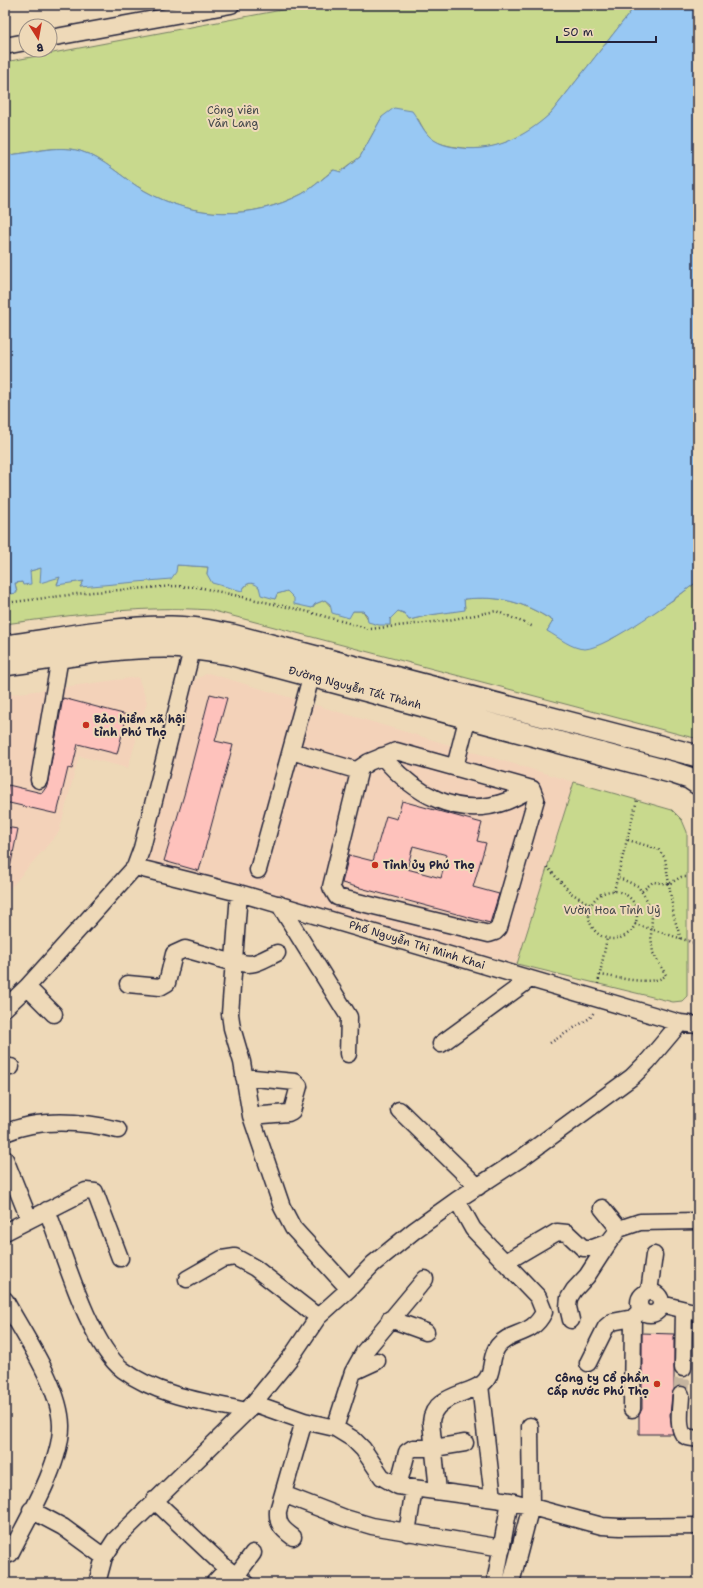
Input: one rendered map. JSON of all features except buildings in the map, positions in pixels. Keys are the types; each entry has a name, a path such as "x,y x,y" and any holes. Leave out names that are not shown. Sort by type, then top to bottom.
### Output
{"main road":[{"name":"Đường Nguyễn Tất Thành","path":"5,646 134,629 166,627 196,628 232,635 314,667"},
{"name":"Đường Nguyễn Tất Thành","path":"5,665 136,649 166,647 193,649 314,667 470,708 685,776 698,784"},
{"name":"Đường Nguyễn Tất Thành","path":"470,708 698,756"}],"street":[{"path":"58,37 231,5"},
{"path":"5,46 18,44"},
{"path":"5,1008 27,987 135,867 142,848 193,649 196,628"},
{"path":"39,780 60,658"},
{"path":"258,870 314,667"},
{"path":"454,768 470,708"},
{"path":"291,751 360,771"},
{"path":"396,751 532,789 536,799 499,928 495,932 489,934 337,897 331,887 360,771 364,765 382,756 396,751"},
{"path":"382,756 396,773 414,788 434,800 460,807 481,807 506,802 532,789"},
{"name":"Phố Nguyễn Thị Minh Khai","path":"135,867 239,892 530,979 599,992 680,1023 698,1025"},
{"path":"239,892 230,1014 251,1116 274,1186 293,1228 349,1290"},
{"path":"279,904 349,1017 348,1054"},
{"path":"128,984 160,987 167,982 174,954 185,949 249,966 277,953"},
{"path":"441,1044 530,979"},
{"path":"27,987 54,1014"},
{"path":"97,1583 104,1557 115,1540 250,1407 291,1357 318,1317 349,1290 373,1264 415,1230 457,1200 523,1157 632,1077 648,1061 680,1023"},
{"path":"244,1077 295,1082 299,1086 292,1111 288,1114 251,1116"},
{"path":"399,1110 478,1187"},
{"path":"5,1133 27,1126 60,1123 99,1125 118,1130"},
{"path":"5,1159 10,1188 28,1219"},
{"path":"5,1232 28,1219 86,1191 95,1192 120,1258"},
{"path":"438,1491 431,1422 435,1409 451,1397 480,1385 488,1380 498,1346 508,1339 532,1328 544,1312 538,1297 506,1262 472,1229 457,1200"},
{"path":"602,1208 619,1229"},
{"path":"47,1210 87,1317 106,1352 123,1370 146,1384 169,1393 250,1407 335,1428 353,1438 363,1449 382,1477 398,1486 510,1501 602,1526 620,1528 698,1526"},
{"path":"571,1320 568,1307 569,1298 574,1290 583,1282 619,1229 640,1222 698,1221"},
{"path":"506,1262 557,1232 567,1233 584,1248 593,1248 609,1242"},
{"path":"649,1292 654,1255"},
{"path":"187,1279 222,1259 235,1257 255,1268 318,1317"},
{"path":"335,1428 353,1372 364,1352 390,1319 425,1279"},
{"path":"588,1363 606,1327 612,1322 637,1314 654,1314 659,1310 661,1304 660,1298 656,1294 649,1292 642,1295 639,1302 637,1314 632,1410"},
{"path":"5,1300 40,1363 55,1396 61,1425 56,1453 46,1480 10,1554"},
{"path":"661,1304 691,1312 683,1368"},
{"path":"390,1319 426,1332"},
{"path":"353,1372 377,1361"},
{"path":"480,1385 493,1498"},
{"path":"682,1395 681,1426 683,1434 687,1437 698,1439"},
{"path":"293,1537 282,1528 277,1520 304,1421"},
{"path":"511,1583 531,1506 530,1426"},
{"path":"398,1486 407,1452 413,1448 434,1448 465,1443"},
{"path":"407,1533 414,1488"},
{"path":"283,1494 345,1518 372,1526 502,1548"},
{"path":"154,1500 236,1576"},
{"path":"495,1583 510,1501"},
{"path":"31,1510 63,1527 104,1557"},
{"path":"214,1583 236,1576 253,1553"}],"path":[{"path":"5,603 93,592 174,586 198,587 305,611 370,629 443,621 496,611 534,627"},
{"path":"614,891 619,878 637,800"},
{"path":"628,840 658,849 666,858 674,916 681,939"},
{"path":"547,867 571,893 591,905"},
{"path":"642,891 653,882 669,884 681,876 687,877"},
{"path":"600,975 649,981 662,980 666,975 653,953 651,936 652,916 647,900 638,886 619,878"},
{"path":"614,891 625,894 633,902 637,913 635,924 626,935 615,939 600,935 592,925 589,918 591,905 596,898 602,894 614,891"},
{"path":"635,924 698,944"},
{"path":"550,1043 590,1018 599,992 600,975 607,938"}],"shaded area":[{"path":"208,673 574,782 517,964 142,863 191,682"},
{"path":"138,677 147,702 128,768 79,756 59,832 5,894 5,695"}],"green space":[{"name":"Công viên Văn Lang","path":"308,5 636,5 551,113 519,137 495,146 469,149 441,144 433,140 426,133 418,119 382,117 360,157 340,172 333,170 302,194 283,202 243,212 223,213 203,211 183,207 164,200 145,191 89,154 80,151 70,149 52,149 5,155 5,62 26,58 58,58 58,52"},
{"path":"177,565 208,567 207,574 242,591 246,585 252,583 257,585 261,591 275,599 277,594 287,591 294,598 312,608 315,604 325,600 332,608 350,614 353,611 363,611 368,619 390,625 390,619 398,611 404,613 409,620 465,609 464,599 489,598 521,604 542,614 553,621 547,631 610,640 676,598 698,581 698,735 695,738 686,736 210,610 133,610 82,614 5,624 5,589 17,592 15,583 23,582 30,571 41,568 49,579 60,577 57,584 84,581 80,587"},
{"name":"Vườn Hoa Tỉnh Uỷ","path":"574,782 672,810 682,820 687,832 687,996 682,1001 673,1002 517,964"}],"water":[{"path":"636,5 698,5 698,581 660,609 625,631 609,640 585,649 570,645 547,631 553,621 521,604 511,601 489,598 464,599 465,610 430,615 409,620 404,613 398,611 390,619 390,625 379,625 368,622 367,615 363,611 353,611 349,618 332,613 330,604 325,600 315,604 312,608 294,604 294,598 287,591 277,594 275,599 261,595 259,587 252,583 247,584 242,591 212,583 207,574 208,567 177,565 176,572 171,579 80,587 84,581 57,585 60,577 40,583 41,568 30,571 31,584 23,585 22,582 15,583 17,593 10,594 7,589 5,589 5,155 52,149 70,149 80,151 89,154 145,191 183,207 223,213 243,212 263,208 302,194 334,170 341,172 360,157 382,117 394,108 412,111 424,131 430,137 439,143 449,146 468,149 481,148 494,146 518,137 541,122 551,113"}],"tunnel":[{"path":"681,1395 683,1368"}],"place":[{"name":"Bảo hiểm xã hội tỉnh Phú Thọ","path":"86,725"},
{"name":"Tỉnh ủy Phú Thọ","path":"375,865"},
{"name":"Công ty Cổ phần Cấp nước Phú Thọ","path":"657,1384"}]}
